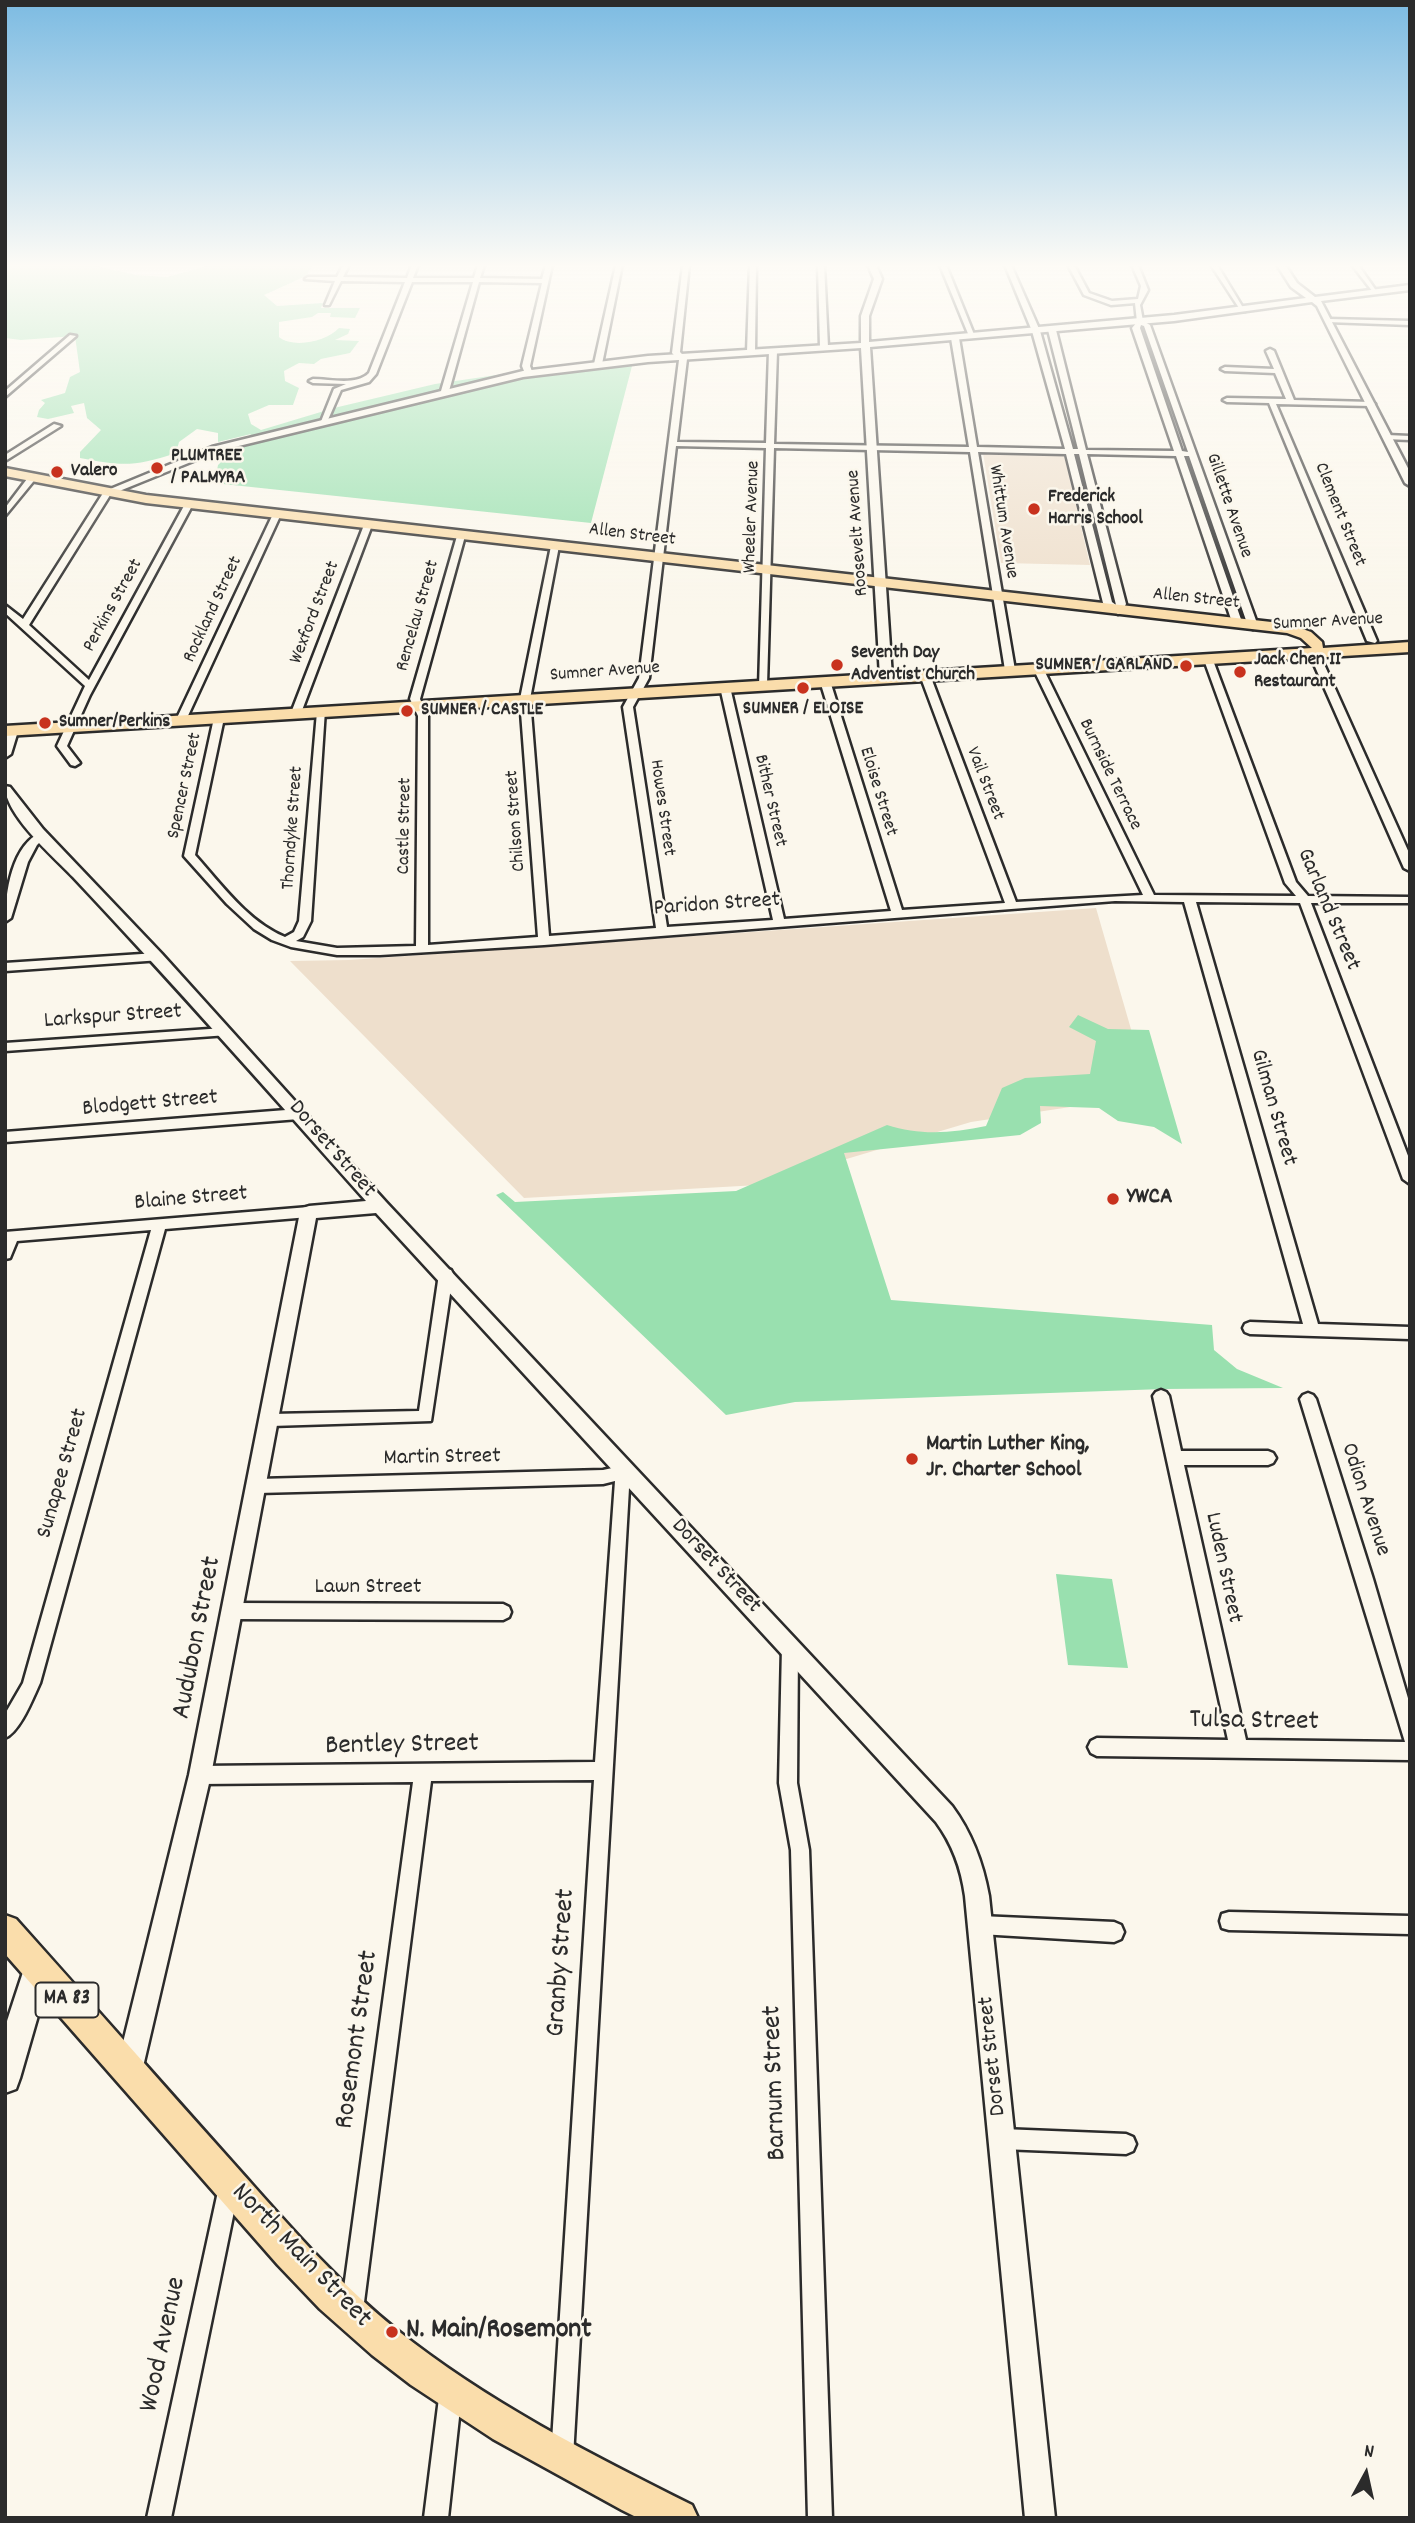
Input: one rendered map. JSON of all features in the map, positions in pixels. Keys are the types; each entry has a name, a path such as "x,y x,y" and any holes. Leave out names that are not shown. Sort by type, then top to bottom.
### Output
{"main road":[{"name":"Allen Street","path":"5,472 189,504 1296,631 1309,636 1315,649"},
{"name":"Allen Street","path":"1249,626 1285,634 1297,646 1315,649"},
{"name":"Sumner Avenue","path":"9,731 1208,656 1225,658 1372,641 1409,645"},
{"name":"Sumner Avenue","path":"1315,649 1409,645"},
{"name":"Sumner Avenue","path":"1208,656 1221,651 1297,646"},
{"name":"MA 83","path":"5,1930 129,2071"},
{"path":"5,2078 38,1967"},
{"name":"North Main Street","path":"129,2071 308,2272 352,2315 451,2390 562,2458 678,2518"}],"street":[{"path":"5,395 19,383"},
{"path":"323,422 338,390 353,383"},
{"path":"445,391 447,383"},
{"path":"24,625 108,492 208,452 486,383"},
{"name":"Howes Street","path":"662,931 628,707 644,678 679,383"},
{"name":"Wheeler Avenue","path":"762,685 772,383"},
{"name":"Roosevelt Avenue","path":"868,383 886,677"},
{"name":"Whittum Avenue","path":"962,383 1010,670"},
{"path":"1050,383 1108,603 1118,611 1121,604 1066,383"},
{"name":"Gillette Avenue","path":"1155,383 1207,531 1249,626"},
{"name":"Gillette Avenue","path":"1167,383 1220,532 1249,626"},
{"path":"1283,383 1292,402"},
{"path":"1360,383 1410,483"},
{"path":"1227,400 1371,404"},
{"name":"Clement Street","path":"1272,401 1372,641"},
{"path":"1163,405 1175,405"},
{"path":"5,459 57,426"},
{"path":"1387,437 1410,438"},
{"path":"673,444 1193,454"},
{"path":"5,514 33,477"},
{"name":"Perkins Street","path":"75,763 62,746 90,686 189,504"},
{"name":"Rockland Street","path":"181,720 277,514"},
{"name":"Wexford Street","path":"296,713 368,525"},
{"path":"1207,531 1220,532"},
{"name":"Rencelau Street","path":"417,706 415,692 461,536"},
{"name":"Chilson Street","path":"544,941 525,699 555,546"},
{"path":"5,608 90,686"},
{"path":"1315,649 1410,868"},
{"name":"Garland Street","path":"1208,656 1291,883 1304,898 1410,1179"},
{"name":"Burnside Terrace","path":"1038,668 1150,898"},
{"name":"Vail Street","path":"925,674 1012,906"},
{"name":"Eloise Street","path":"825,681 898,914"},
{"name":"Bither Street","path":"725,687 779,922"},
{"name":"Castle Street","path":"417,706 423,716 422,950"},
{"name":"Thorndyke Street","path":"288,940 299,934 305,921 322,712"},
{"name":"Spencer Street","path":"219,718 189,856 257,925 288,940"},
{"path":"5,754 9,731"},
{"name":"Dorset Street","path":"5,790 42,835 157,957 380,1206 446,1274 954,1826 971,1863 980,1925 1040,2518"},
{"path":"5,918 22,859 32,843 42,835"},
{"name":"Paridon Street","path":"288,940 343,952 422,950 779,922 1150,898 1410,900"},
{"name":"Gilman Street","path":"1189,898 1312,1329"},
{"path":"5,967 157,957"},
{"name":"Larkspur Street","path":"5,1047 224,1032"},
{"name":"Blodgett Street","path":"5,1137 299,1114"},
{"name":"Blaine Street","path":"8,1237 380,1206"},
{"name":"Audubon Street","path":"129,2071 200,1775 271,1420 309,1212"},
{"name":"Sunapee Street","path":"5,1730 19,1710 31,1683 159,1226"},
{"path":"5,1254 8,1237"},
{"path":"271,1420 426,1417 446,1274"},
{"path":"1250,1328 1410,1333"},
{"name":"Luden Street","path":"1161,1396 1239,1749"},
{"name":"Odion Avenue","path":"1308,1399 1365,1579 1410,1736"},
{"path":"1175,1458 1268,1458"},
{"name":"Martin Street","path":"258,1486 603,1477 626,1472"},
{"name":"Granby Street","path":"562,2458 621,1488 626,1472"},
{"name":"Lawn Street","path":"233,1611 503,1612"},
{"name":"Barnum Street","path":"790,1647 788,1775 800,1850 820,2518"},
{"name":"Tulsa Street","path":"1097,1747 1410,1751"},
{"name":"Rosemont Street","path":"352,2315 423,1772"},
{"name":"Bentley Street","path":"200,1775 605,1772"},
{"path":"1229,1921 1410,1925"},
{"path":"980,1925 1114,1932"},
{"path":"1002,2139 1126,2144"},
{"name":"Wood Avenue","path":"159,2518 229,2184"},
{"path":"436,2518 451,2390"}],"shaded area":[{"name":"Frederick Harris School","path":"983,453 1064,455 1090,565 1001,563"},
{"path":"1096,908 1150,1095 971,1122 759,1185 524,1198 290,961 349,960"}],"green space":[{"path":"68,383 288,383 299,388 293,405 269,405 248,414 251,424 261,430 334,408 444,383 628,383 591,523 215,481 218,465 251,434 218,442 218,433 197,429 179,442 176,453 138,463 118,464 80,458 80,452 101,430 87,418 84,403 71,406 74,413 48,419 37,417 45,403 41,400 65,393"},
{"path":"1078,1015 1108,1029 1149,1030 1182,1144 1154,1127 1118,1121 1099,1108 1040,1106 1041,1123 1020,1135 844,1153 891,1300 1212,1325 1214,1350 1237,1369 1283,1388 1163,1389 795,1402 726,1415 496,1195 503,1192 515,1202 736,1191 887,1125 912,1131 936,1132 986,1126 1002,1088 1025,1078 1090,1074 1096,1041 1069,1027"},
{"path":"1056,1574 1112,1579 1128,1668 1068,1665"}],"place":[{"name":"PLUMTREE / PALMYRA","path":"157,468"},
{"name":"Valero","path":"57,472"},
{"name":"Frederick Harris School","path":"1034,509"},
{"name":"Seventh Day Adventist Church","path":"837,665"},
{"name":"SUMNER / GARLAND","path":"1186,666"},
{"name":"Jack Chen II Restaurant","path":"1240,672"},
{"name":"SUMNER / ELOISE","path":"803,688"},
{"name":"SUMNER / CASTLE","path":"407,711"},
{"name":"Sumner/Perkins","path":"45,723"},
{"name":"YWCA","path":"1113,1199"},
{"name":"Martin Luther King, Jr. Charter School","path":"912,1459"},
{"name":"N. Main/Rosemont","path":"392,2332"}]}
